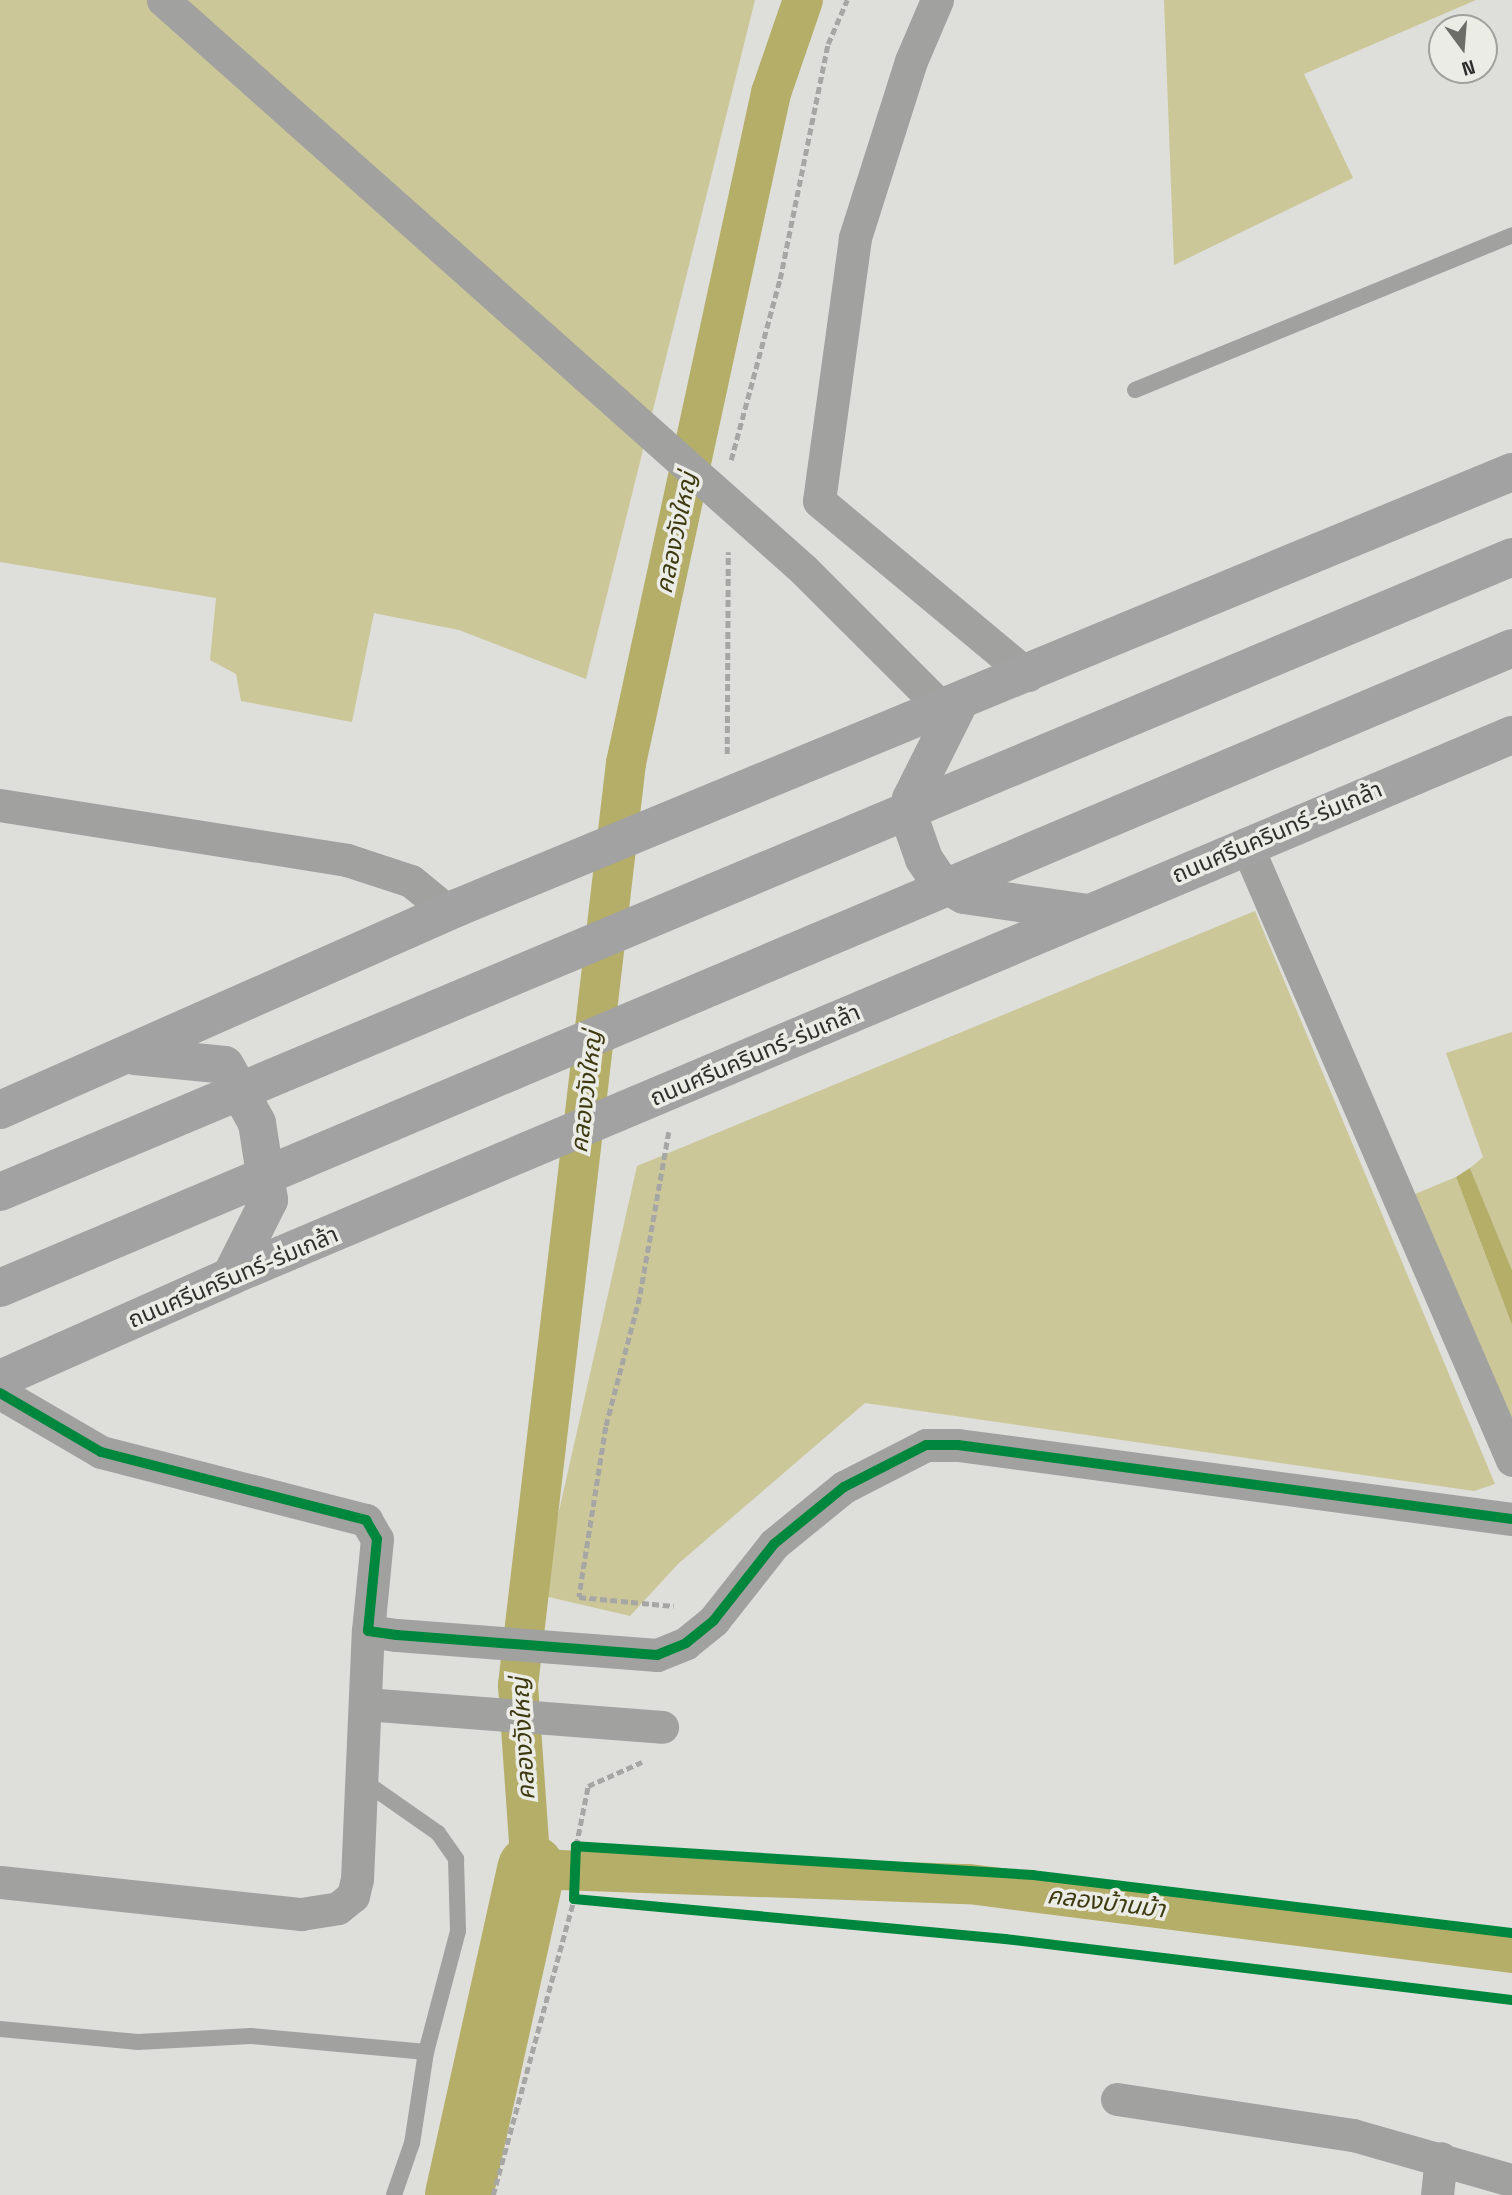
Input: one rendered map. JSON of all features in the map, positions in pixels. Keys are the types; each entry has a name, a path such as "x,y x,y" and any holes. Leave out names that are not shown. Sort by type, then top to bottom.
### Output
{"main road":[{"path":"0,1110 129,1056 454,910 772,777 1028,675 1512,472"},
{"path":"0,1192 1512,557"},
{"path":"0,1288 1512,648"},
{"path":"951,705 911,799 910,819 924,859 938,880 964,895 1088,913"},
{"name":"ถนนศรีนครินทร์-ร่มเกล้า","path":"0,1380 231,1276 1245,844 1512,735"},
{"path":"129,1056 225,1065 236,1078 257,1123 269,1200 231,1276"}],"street":[{"path":"163,0 804,570 951,705"},
{"path":"937,0 911,61 855,238 819,501 1028,675"},
{"path":"0,805 347,860 411,881 454,910"},
{"path":"1245,844 1512,1460"},
{"path":"0,1393 101,1452 366,1520 377,1539 383,1633 380,1704 362,1780 353,1896 320,1914 0,1882"},
{"path":"383,1633 657,1655 686,1643 714,1620 774,1545 844,1487 926,1445 958,1445 1512,1519"},
{"path":"380,1704 629,1727 662,1727"},
{"path":"1117,2099 1353,2135 1511,2180"},
{"path":"1437,2195 1441,2158"}],"lane":[{"path":"1135,390 1512,235"},
{"path":"362,1780 438,1833 456,1859 458,1931 426,2052 412,2143 394,2195"},
{"path":"0,2029 138,2042 251,2036 426,2052"}],"path":[{"path":"493,2195 574,1899"}],"shaded area":[{"path":"0,0 755,0 586,679 459,630 374,613 352,722 241,701 236,674 210,660 216,598 0,562"},
{"path":"1164,0 1476,0 1443,14 1428,14 1428,21 1304,74 1353,178 1174,265"},
{"path":"1255,911 1495,1484 1474,1491 865,1403 678,1564 630,1616 540,1595 637,1166"},
{"path":"1512,1032 1512,1270 1470,1168 1483,1157 1446,1053"},
{"path":"1470,1168 1512,1270 1512,1325 1456,1177"},
{"path":"1456,1177 1512,1325 1512,1419 1415,1194"}],"waterway":[{"name":"คลองวังใหญ่","path":"803,0 771,93 626,763 518,1685 531,1869 969,1884 1512,1953"},
{"name":"คลองวังใหญ่","path":"459,2195 531,1869"}],"cycle path":[{"path":"0,1393 101,1452 366,1520 377,1539 368,1631 397,1635 657,1655 686,1643 714,1620 774,1544 844,1487 926,1445 958,1445 1512,1519"},
{"path":"1512,1933 1033,1875 576,1846 574,1899 1005,1939 1512,2000"}],"water label":[{"name":"คลองบ้านม้า","path":"1106,1902"}]}
